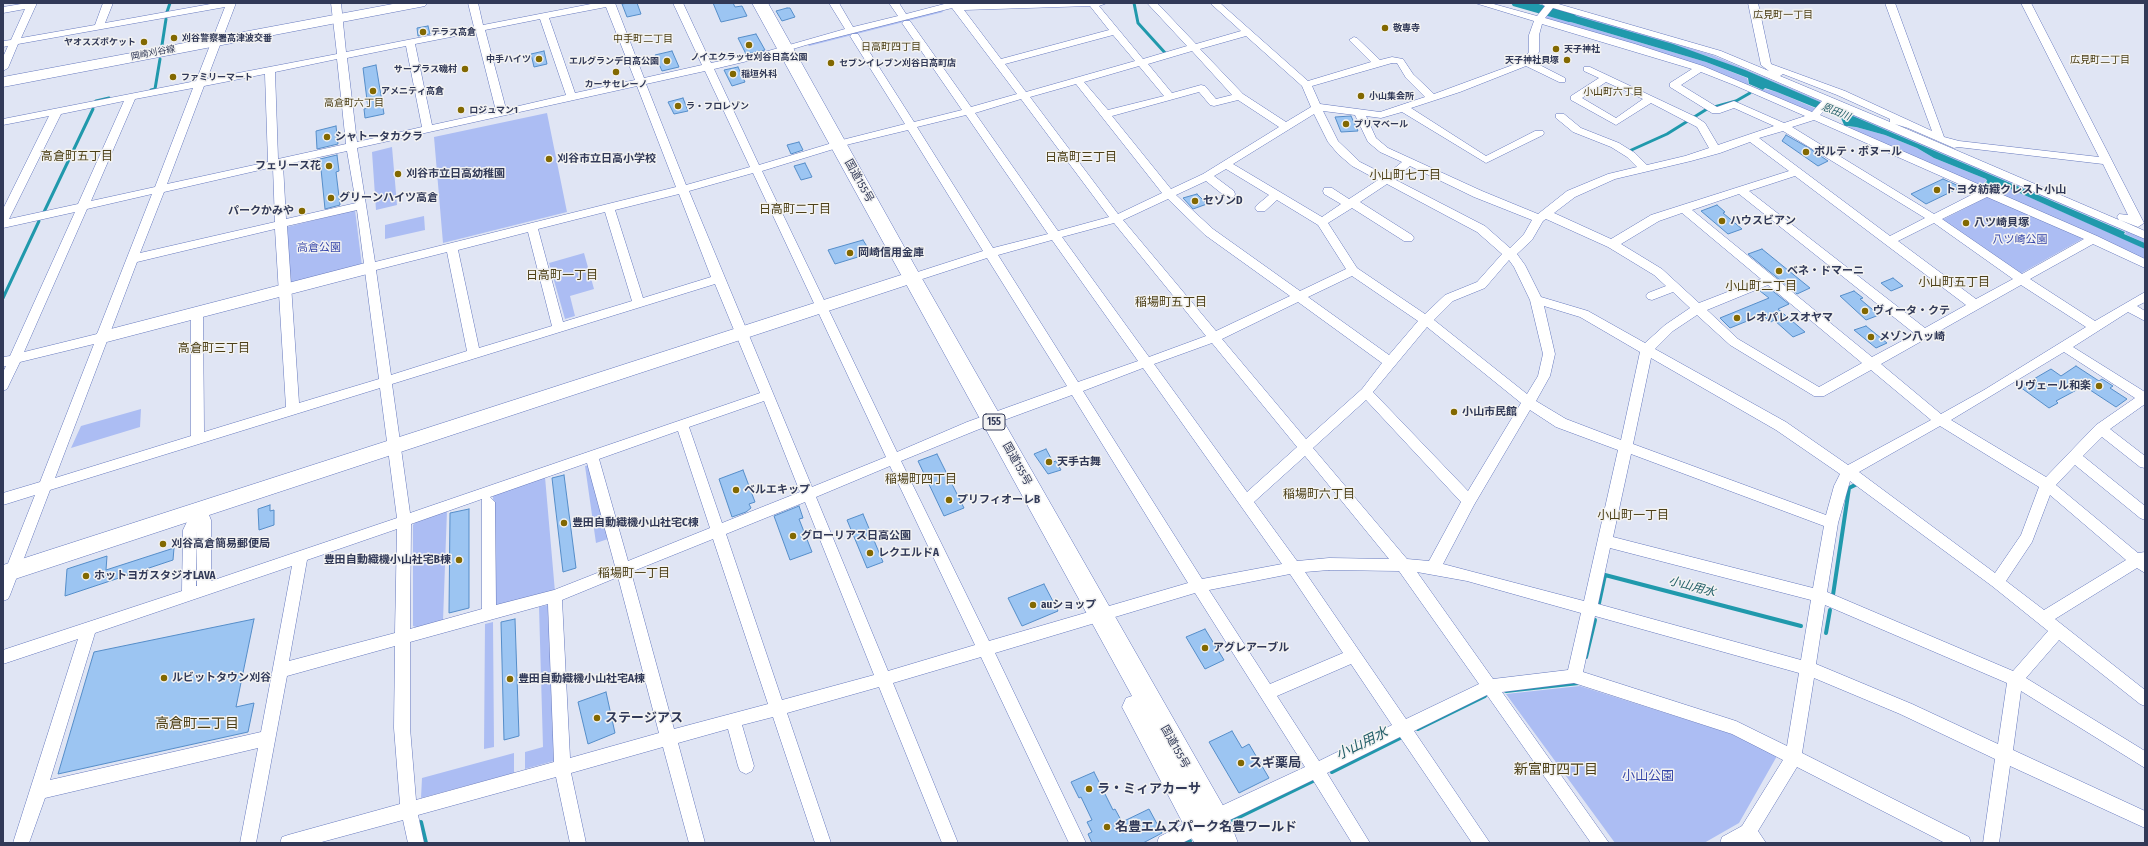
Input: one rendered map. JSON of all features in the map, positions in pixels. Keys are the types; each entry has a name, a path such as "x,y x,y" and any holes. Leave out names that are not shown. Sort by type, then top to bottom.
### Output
{"highway":[{"name":"国道155号","path":"750,3 781,51 906,280 908,291 985,421 1207,822 1224,843"},
{"name":"国道155号","path":"760,3 781,51"},
{"name":"国道155号","path":"1207,822 1214,843"}],"main road":[{"name":"岡崎刈谷線","path":"3,82 420,3"}],"street":[{"path":"99,27 108,3"},
{"path":"172,14 175,3"},
{"path":"3,44 232,3"},
{"path":"3,595 8,572 45,486 132,259 202,84 232,3"},
{"path":"336,3 352,147 362,205 369,268 386,381 404,520 402,728 409,810 416,843"},
{"path":"473,3 478,28 502,114"},
{"path":"3,122 609,3 684,189 718,279 768,395 950,843"},
{"path":"678,3 821,308 1078,843"},
{"path":"834,3 1076,388 1198,586 1362,843"},
{"path":"894,3 1056,237 1293,567 1482,843"},
{"path":"3,224 781,51 806,48 853,33 956,6 1104,3"},
{"path":"1152,3 1239,96 1286,126"},
{"path":"1215,3 1249,32 1306,85 1318,107 1333,142 1342,152 1356,164 1481,229 1510,254 1519,265 1536,300 1549,354 1544,376 1469,501 1432,568"},
{"path":"1480,3 1632,46 1700,68 1738,83 1987,192 2145,264"},
{"path":"1753,3 1766,65"},
{"path":"1890,3 1940,139"},
{"path":"1552,4 1572,6 1684,36 1841,93 1940,139 2138,223 2105,161 2026,3"},
{"path":"3,10 32,4"},
{"path":"3,68 32,4"},
{"path":"1093,4 1170,97"},
{"path":"8,572 990,253 1056,237 1116,219 1207,176 1318,107 1360,114 1381,115 1432,98 1526,62 1534,52 1534,35 1539,20 1552,4"},
{"path":"1552,4 1718,54 2145,235"},
{"path":"956,6 1116,219 1213,338 1403,565 1601,843"},
{"path":"544,16 572,98"},
{"path":"998,63 1116,31"},
{"path":"9,361 369,268 684,189 910,125 969,111 1142,63 1249,32"},
{"path":"1354,40 1378,63"},
{"path":"410,43 428,130"},
{"path":"1306,85 1392,60 1400,61 1409,76 1432,98"},
{"path":"1526,62 1562,80"},
{"path":"1766,65 1814,90 1828,101 1848,104 1912,126"},
{"path":"1700,68 1674,85 1716,111 1734,104 1784,127 1935,219 2021,279 2095,327"},
{"path":"1587,69 1649,100 1688,117 1701,125 1716,151"},
{"path":"270,70 293,409"},
{"path":"1606,78 1574,98 1616,122 1649,100"},
{"path":"1078,80 1170,194 1209,232 1390,362"},
{"path":"1106,114 1201,88 1214,103 1239,96"},
{"path":"3,386 9,361 82,207 131,97"},
{"path":"1246,501 1366,392 1426,320 1449,298 1481,285 1504,258 1528,237 1542,216 1571,194 1612,176 1716,151 1813,117 1828,101"},
{"path":"1403,108 1486,160 1539,134"},
{"path":"3,220 57,111"},
{"path":"1360,114 1372,140 1384,150 1478,194 1542,216 1612,244 1658,272 1734,342 1819,393 1925,335 1975,305 2093,239"},
{"path":"1560,116 1577,130 1596,139 1615,145 1631,155 1645,169"},
{"path":"1752,138 1975,305"},
{"path":"1940,139 1959,144 2105,161"},
{"path":"1322,222 1386,180 1410,161"},
{"path":"1225,164 1322,222 1353,271 1426,320 1527,403 1561,423 1831,523"},
{"path":"1612,244 1655,218 1742,191 1796,172"},
{"path":"1207,176 1230,194"},
{"path":"1328,191 1408,238"},
{"path":"1742,191 1925,335"},
{"path":"1890,241 1987,192"},
{"path":"1261,208 1276,195"},
{"path":"132,259 362,205"},
{"path":"609,207 639,303"},
{"path":"1684,209 1940,420 2047,485 2143,561 2044,618"},
{"path":"532,227 558,327"},
{"path":"452,247 474,354"},
{"path":"279,671 555,596 717,530 808,495 985,421 1213,338 1353,271"},
{"path":"3,499 718,279"},
{"path":"1574,676 1647,349 1669,328 1697,309 1769,280"},
{"path":"1652,296 1674,287"},
{"path":"1728,843 1753,837 1793,758 1831,523 1841,486 1848,472 1989,393 2145,296"},
{"path":"1536,300 1584,314 1781,426 1848,472 1997,582 2145,699"},
{"path":"2128,306 2145,317"},
{"path":"197,312 198,438"},
{"path":"1997,582 2027,538 2047,485 2101,429 2145,398 2063,346"},
{"path":"1366,392 1469,501"},
{"path":"3,657 204,590 768,395"},
{"path":"682,425 823,843"},
{"path":"2101,429 2145,463"},
{"path":"592,456 670,738 697,843"},
{"path":"2074,457 2145,514"},
{"path":"488,502 489,613"},
{"path":"200,509 204,520 204,590"},
{"path":"189,595 190,530 200,509"},
{"path":"1605,541 1820,596 2015,679 2145,760"},
{"path":"248,843 301,556"},
{"path":"288,843 884,679 1198,586 1265,574 1293,567 1329,564 1403,565 1432,568 1515,587 1589,609 1807,668 1906,709 2145,820"},
{"path":"555,596 562,768 578,843"},
{"path":"21,843 39,791 89,628"},
{"path":"1991,843 2005,756 2015,679 2059,630"},
{"path":"1267,693 1354,655"},
{"path":"1165,843 1490,686 1574,676 1736,728 1964,843"},
{"path":"733,720 746,766"},
{"path":"39,791 267,738"}],"green space":[{"path":"1553,7 1712,55 1823,102 1822,103 1710,57 1552,9"},
{"path":"942,10 943,12 809,46 807,44"},
{"path":"1547,15 1706,62 1747,78 1749,85 1763,90 1765,89 1777,92 1817,109 1812,114 1749,86 1544,20"},
{"path":"1830,104 2145,238 2145,243 2125,234 2126,232 1829,106"},
{"path":"547,113 567,212 443,243 434,137"},
{"path":"1846,127 1856,127 1885,135 1917,148 1934,158 1986,179 1982,185 1993,189 1996,186 2004,186 2133,243 2145,249 2145,261"},
{"path":"392,147 397,205 376,210 372,152"},
{"name":"八ツ崎公園","path":"1989,196 2084,238 2020,274 1942,220"},
{"name":"高倉公園","path":"355,210 362,266 290,285 287,227"},
{"path":"424,216 425,230 385,239 385,225"},
{"path":"584,253 594,289 570,296 575,316 565,319 549,263"},
{"path":"141,409 140,427 71,448 81,426"},
{"path":"589,465 608,539 596,543 585,466"},
{"path":"545,477 555,592 495,607 493,494"},
{"path":"447,510 443,621 418,628 413,626 413,525 417,520"},
{"path":"548,605 554,761 525,769 525,752 543,747 539,607"},
{"path":"493,622 494,747 484,749 485,624"},
{"name":"小山公園","path":"1580,686 1732,734 1777,756 1739,823 1704,843 1615,843 1506,694"},
{"path":"514,753 514,773 421,798 422,778"}],"water":[{"path":"1552,9 1673,44 1745,70 2125,232 2124,234 2145,243 2145,249 2004,186 1996,186 1993,189 1983,185 1987,181 1986,179 1934,158 1917,148 1885,135 1856,127 1846,126 1844,128 1842,127 1844,125 1841,118 1777,92 1765,88 1763,90 1749,84 1748,78 1706,62 1547,15"}],"building":[{"path":"637,3 641,14 627,17 622,4"},
{"path":"713,3 733,3 735,7 742,6 747,16 721,22"},
{"path":"790,8 795,17 782,21 776,11"},
{"name":"テラス高倉","path":"428,26 430,34 418,36 417,28"},
{"name":"ノイエクラッセ刈谷日高公園","path":"756,34 765,50 746,54 738,38"},
{"name":"中手ハイツ","path":"544,51 547,64 534,67 531,54"},
{"name":"エルグランデ日高公園","path":"672,51 679,67 662,71 655,55"},
{"path":"376,65 384,114 365,118 364,109 368,108 363,68"},
{"name":"稲垣外科","path":"738,67 745,82 732,86 724,70"},
{"name":"ラ・フロレゾン","path":"683,98 688,111 674,114 668,102"},
{"name":"プリマベール","path":"1351,116 1358,131 1341,132 1335,117"},
{"name":"シャトータカクラ","path":"336,126 338,144 317,149 316,131"},
{"name":"ポルテ・ボヌール","path":"1786,135 1828,161 1818,166 1782,141"},
{"path":"799,142 803,150 791,154 787,145"},
{"path":"337,155 339,171 336,172 340,205 325,209 320,159"},
{"path":"805,163 812,177 801,180 794,166"},
{"name":"トヨタ紡織クレスト小山","path":"1943,179 1961,187 1926,204 1911,194"},
{"name":"セゾンD","path":"1197,194 1207,204 1193,209 1183,198"},
{"name":"ハウスビアン","path":"1717,205 1725,212 1723,213 1742,229 1728,234 1701,211"},
{"name":"岡崎信用金庫","path":"863,240 871,253 835,264 828,250"},
{"name":"ベネ・ドマーニ","path":"1762,249 1810,288 1797,294 1748,254"},
{"path":"1893,278 1903,286 1891,291 1881,283"},
{"path":"1769,288 1789,304 1778,309 1805,332 1793,337 1774,320 1771,322 1762,315 1730,328 1720,318 1769,298 1760,291"},
{"path":"1854,291 1863,298 1860,299 1879,315 1866,320 1840,296"},
{"name":"メゾン八ッ崎","path":"1866,326 1887,343 1876,348 1854,330"},
{"path":"2076,366 2099,381 2102,379 2113,386 2110,388 2127,399 2116,407 2084,386 2056,401 2058,403 2049,408 2020,387 2051,369 2061,376"},
{"name":"天手古舞","path":"1046,449 1053,462 1056,461 1061,470 1048,474 1034,454"},
{"path":"937,454 964,508 944,516 918,461"},
{"name":"ベルエキップ","path":"743,470 755,502 749,504 751,508 746,512 732,517 719,479"},
{"name":"豊田自動織機小山社宅C棟","path":"564,475 576,568 563,572 552,478"},
{"path":"270,505 270,511 274,510 274,525 259,530 258,509"},
{"name":"グローリアス日高公園","path":"799,506 803,518 799,519 812,552 790,560 774,516"},
{"name":"豊田自動織機小山社宅B棟","path":"469,509 469,608 449,613 450,513"},
{"path":"863,514 883,562 867,568 847,520"},
{"path":"174,548 173,560 65,596 67,569 107,556 106,570"},
{"name":"auショップ","path":"1044,584 1058,611 1022,626 1008,598"},
{"name":"ルビットタウン刈谷","path":"254,619 236,707 254,703 248,732 58,774 94,652"},
{"name":"豊田自動織機小山社宅A棟","path":"515,619 519,736 504,740 501,622"},
{"name":"アグレアーブル","path":"1205,629 1224,660 1205,669 1186,637"},
{"name":"ステージアス","path":"606,692 615,733 588,744 578,702"},
{"name":"スギ薬局","path":"1232,731 1242,748 1249,744 1269,778 1239,793 1209,742"},
{"path":"1094,772 1113,810 1115,809 1122,822 1149,809 1162,833 1143,843 1092,843 1088,834 1092,832 1087,822 1092,820 1081,797 1079,798 1071,782"}],"waterway":[{"path":"167,12 170,3"},
{"path":"1134,3 1138,23 1167,55"},
{"name":"恩田川","path":"1518,3 1569,17"},
{"path":"162,45 166,19"},
{"path":"151,90 155,89 160,59"},
{"path":"1627,152 1667,134 1707,109 1736,101 1750,93"},
{"path":"96,101 109,98"},
{"path":"44,212 93,109"},
{"path":"3,298 39,221"},
{"name":"小山用水","path":"1833,595 1849,488 1857,484"},
{"name":"小山用水","path":"1599,603 1605,575 1801,626"},
{"name":"小山用水","path":"1826,633 1830,610"},
{"name":"小山用水","path":"1586,657 1595,620"},
{"name":"小山用水","path":"1506,691 1579,683"},
{"name":"小山用水","path":"1418,729 1485,696"},
{"name":"小山用水","path":"1332,772 1402,737"},
{"name":"小山用水","path":"1233,820 1313,781"},
{"name":"小山用水","path":"421,822 426,843"},
{"name":"小山用水","path":"1185,843 1190,841"}],"place":[{"name":"敬専寺","path":"1385,28"},
{"name":"テラス高倉","path":"423,32"},
{"name":"刈谷警察署高津波交番","path":"174,38"},
{"name":"ヤオスズポケット","path":"144,42"},
{"name":"ノイエクラッセ刈谷日高公園","path":"749,45"},
{"name":"天子神社","path":"1556,49"},
{"name":"中手ハイツ","path":"539,59"},
{"name":"天子神社貝塚","path":"1567,60"},
{"name":"エルグランデ日高公園","path":"667,61"},
{"name":"セブンイレブン刈谷日高町店","path":"831,63"},
{"name":"サープラス磯村","path":"465,69"},
{"name":"カーサセレーノ","path":"616,72"},
{"name":"稲垣外科","path":"733,74"},
{"name":"ファミリーマート","path":"173,77"},
{"name":"アメニティ高倉","path":"373,91"},
{"name":"小山集会所","path":"1361,96"},
{"name":"ラ・フロレゾン","path":"678,106"},
{"name":"ロジュマン1","path":"461,110"},
{"name":"プリマベール","path":"1346,124"},
{"name":"シャトータカクラ","path":"327,137"},
{"name":"ポルテ・ボヌール","path":"1806,152"},
{"name":"刈谷市立日高小学校","path":"549,159"},
{"name":"フェリース花","path":"329,166"},
{"name":"刈谷市立日高幼稚園","path":"398,174"},
{"name":"トヨタ紡織クレスト小山","path":"1937,190"},
{"name":"グリーンハイツ高倉","path":"331,198"},
{"name":"セゾンD","path":"1195,201"},
{"name":"パークかみや","path":"302,211"},
{"name":"ハウスビアン","path":"1722,221"},
{"name":"八ツ崎貝塚","path":"1966,223"},
{"name":"岡崎信用金庫","path":"850,253"},
{"name":"ベネ・ドマーニ","path":"1779,271"},
{"name":"ヴィータ・クテ","path":"1865,311"},
{"name":"レオパレスオヤマ","path":"1737,318"},
{"name":"メゾン八ッ崎","path":"1871,337"},
{"name":"リヴェール和楽","path":"2099,386"},
{"name":"小山市民館","path":"1454,412"},
{"name":"天手古舞","path":"1049,462"},
{"name":"ベルエキップ","path":"736,490"},
{"name":"プリフィオーレB","path":"949,500"},
{"name":"豊田自動織機小山社宅C棟","path":"564,523"},
{"name":"グローリアス日高公園","path":"793,536"},
{"name":"刈谷高倉簡易郵便局","path":"163,544"},
{"name":"レクエルドA","path":"870,553"},
{"name":"豊田自動織機小山社宅B棟","path":"459,560"},
{"name":"ホットヨガスタジオLAVA","path":"86,576"},
{"name":"auショップ","path":"1033,605"},
{"name":"アグレアーブル","path":"1205,648"},
{"name":"ルビットタウン刈谷","path":"164,678"},
{"name":"豊田自動織機小山社宅A棟","path":"510,679"},
{"name":"ステージアス","path":"597,718"},
{"name":"スギ薬局","path":"1241,763"},
{"name":"ラ・ミィアカーサ","path":"1089,789"},
{"name":"名豊エムズパーク名豊ワールド","path":"1107,827"}],"district":[{"name":"広見町一丁目","path":"1783,15"},
{"name":"中手町二丁目","path":"643,39"},
{"name":"日高町四丁目","path":"891,47"},
{"name":"広見町二丁目","path":"2100,60"},
{"name":"小山町六丁目","path":"1613,92"},
{"name":"高倉町六丁目","path":"354,103"},
{"name":"高倉町五丁目","path":"77,157"},
{"name":"日高町三丁目","path":"1081,158"},
{"name":"小山町七丁目","path":"1405,176"},
{"name":"日高町二丁目","path":"795,210"},
{"name":"日高町一丁目","path":"562,276"},
{"name":"小山町五丁目","path":"1954,283"},
{"name":"小山町二丁目","path":"1761,287"},
{"name":"稲場町五丁目","path":"1171,303"},
{"name":"高倉町三丁目","path":"214,349"},
{"name":"稲場町四丁目","path":"921,480"},
{"name":"稲場町六丁目","path":"1319,495"},
{"name":"小山町一丁目","path":"1633,516"},
{"name":"稲場町一丁目","path":"634,574"},
{"name":"高倉町二丁目","path":"197,724"},
{"name":"新富町四丁目","path":"1556,770"}]}
